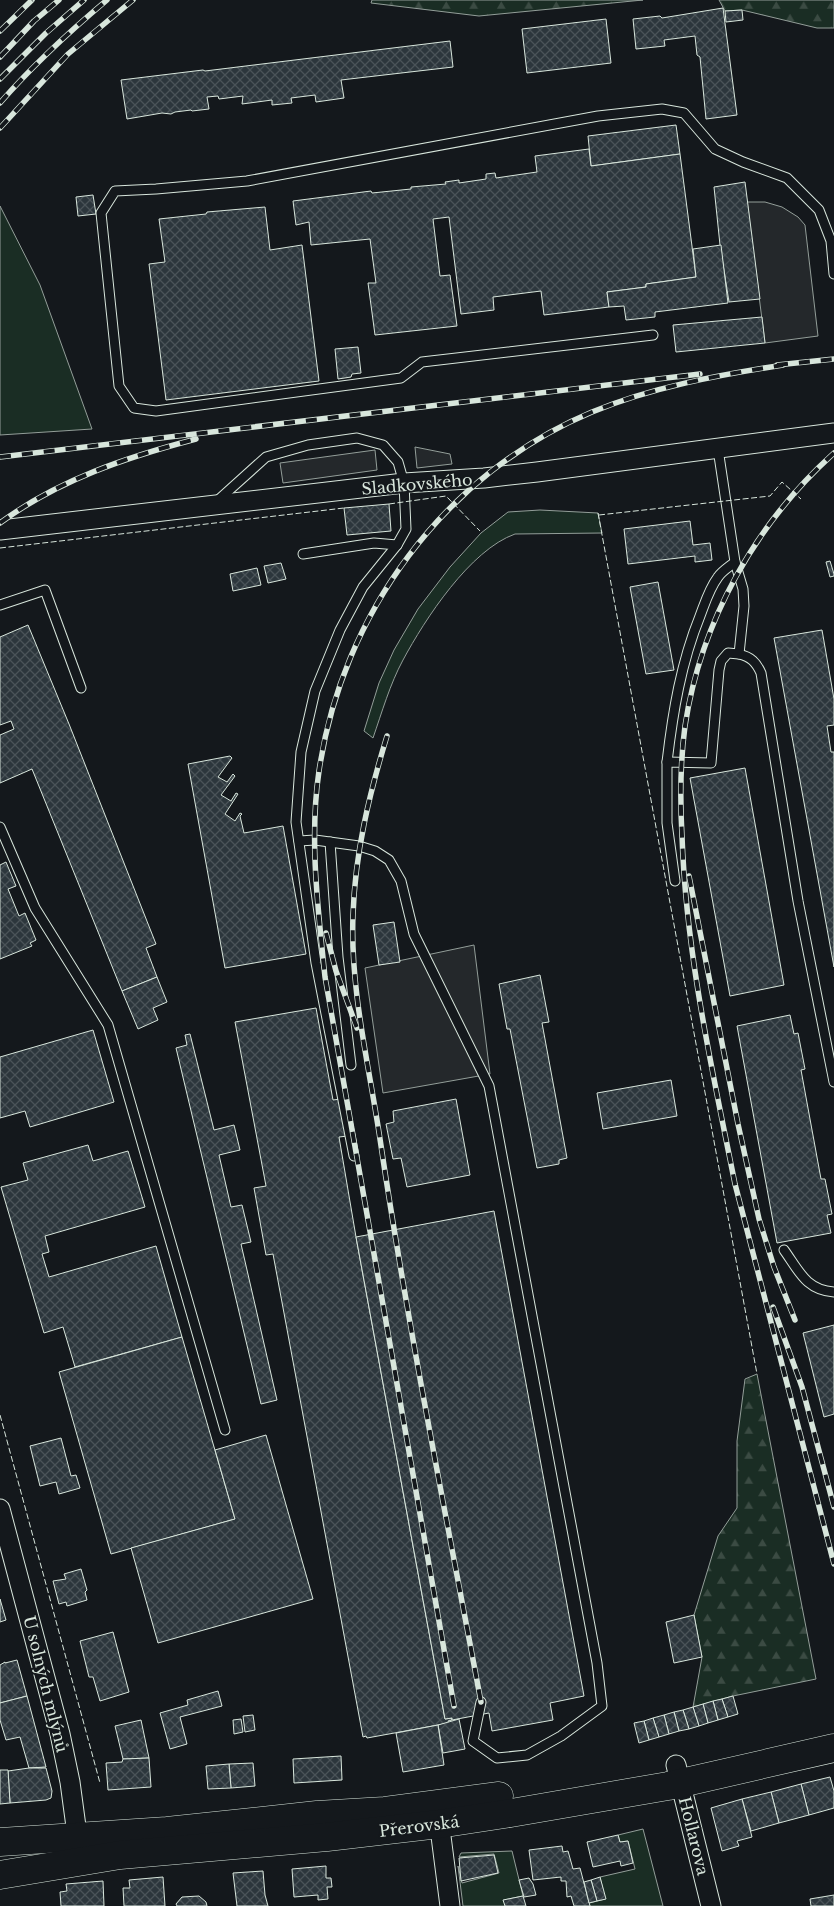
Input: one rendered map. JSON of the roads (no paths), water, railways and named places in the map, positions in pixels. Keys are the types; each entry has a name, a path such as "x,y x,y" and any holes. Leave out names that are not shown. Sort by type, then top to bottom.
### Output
{"main road":[{"name":"Přerovská","path":"0,1842 145,1853 320,1838 438,1814 608,1797 678,1774 834,1728"},
{"name":"Přerovská","path":"678,1774 834,1748"},
{"name":"Přerovská","path":"0,1875 79,1849"}],"street":[{"name":"Sladkovského","path":"0,530 404,483 537,472 834,433"},
{"name":"U solných mlýnů","path":"0,1510 60,1734 70,1782 79,1849"},
{"name":"Hollarova","path":"678,1774 711,1906"},
{"path":"438,1814 450,1906"}],"lane":[{"path":"653,335 422,362 401,378 156,411 134,408 119,386 101,213 115,191 248,181 598,116 662,110 684,113 715,149 743,162 787,178 819,210 831,241 834,274"},
{"path":"213,505 266,457 308,445 357,438 383,445 398,462 404,483 406,529 397,545 363,587 340,630 315,691 300,752 296,822 316,963 354,1156"},
{"path":"718,449 735,562 743,589 744,606 739,654"},
{"path":"303,554 374,543 397,545"},
{"path":"675,881 667,823 667,762 678,687 693,631 714,582 725,569 735,562"},
{"path":"0,605 45,590 81,688"},
{"path":"667,762 711,763 717,683 721,661 728,653 739,654 752,659 757,664 761,673 798,902 834,1082"},
{"path":"0,827 35,908 108,1025 225,1430"},
{"path":"299,841 315,840 375,851 389,860 401,881 414,934 489,1086 597,1663 602,1706 561,1736 527,1755 497,1758 474,1740 481,1702"},
{"path":"330,842 338,957 351,1065"},
{"path":"784,1250 807,1283 822,1291 834,1292"}],"railway":[{"path":"0,31 32,0"},
{"path":"0,57 34,21 59,0"},
{"path":"0,79 46,33 84,0"},
{"path":"0,103 52,49 107,0"},
{"path":"0,128 68,54 133,0"},
{"path":"777,365 834,359"},
{"path":"454,1706 325,977 316,874 315,822 319,771 331,713 351,657 376,605 409,556 447,511 490,472 539,439 592,412 615,403 686,383 783,365"},
{"path":"0,457 700,374"},
{"path":"0,523 45,494 69,482 119,462 196,439"},
{"path":"834,453 806,481 756,543 718,612 704,649 693,687 685,726 681,767 684,880 701,1011 735,1184 834,1564"},
{"path":"387,736 374,780 360,847 354,892 354,971 361,1027 403,1280 481,1702"},
{"path":"689,876 738,1124 759,1219 774,1267 795,1320"},
{"path":"326,933 336,971 357,1028"},
{"path":"773,1307 802,1387 834,1507"}]}
